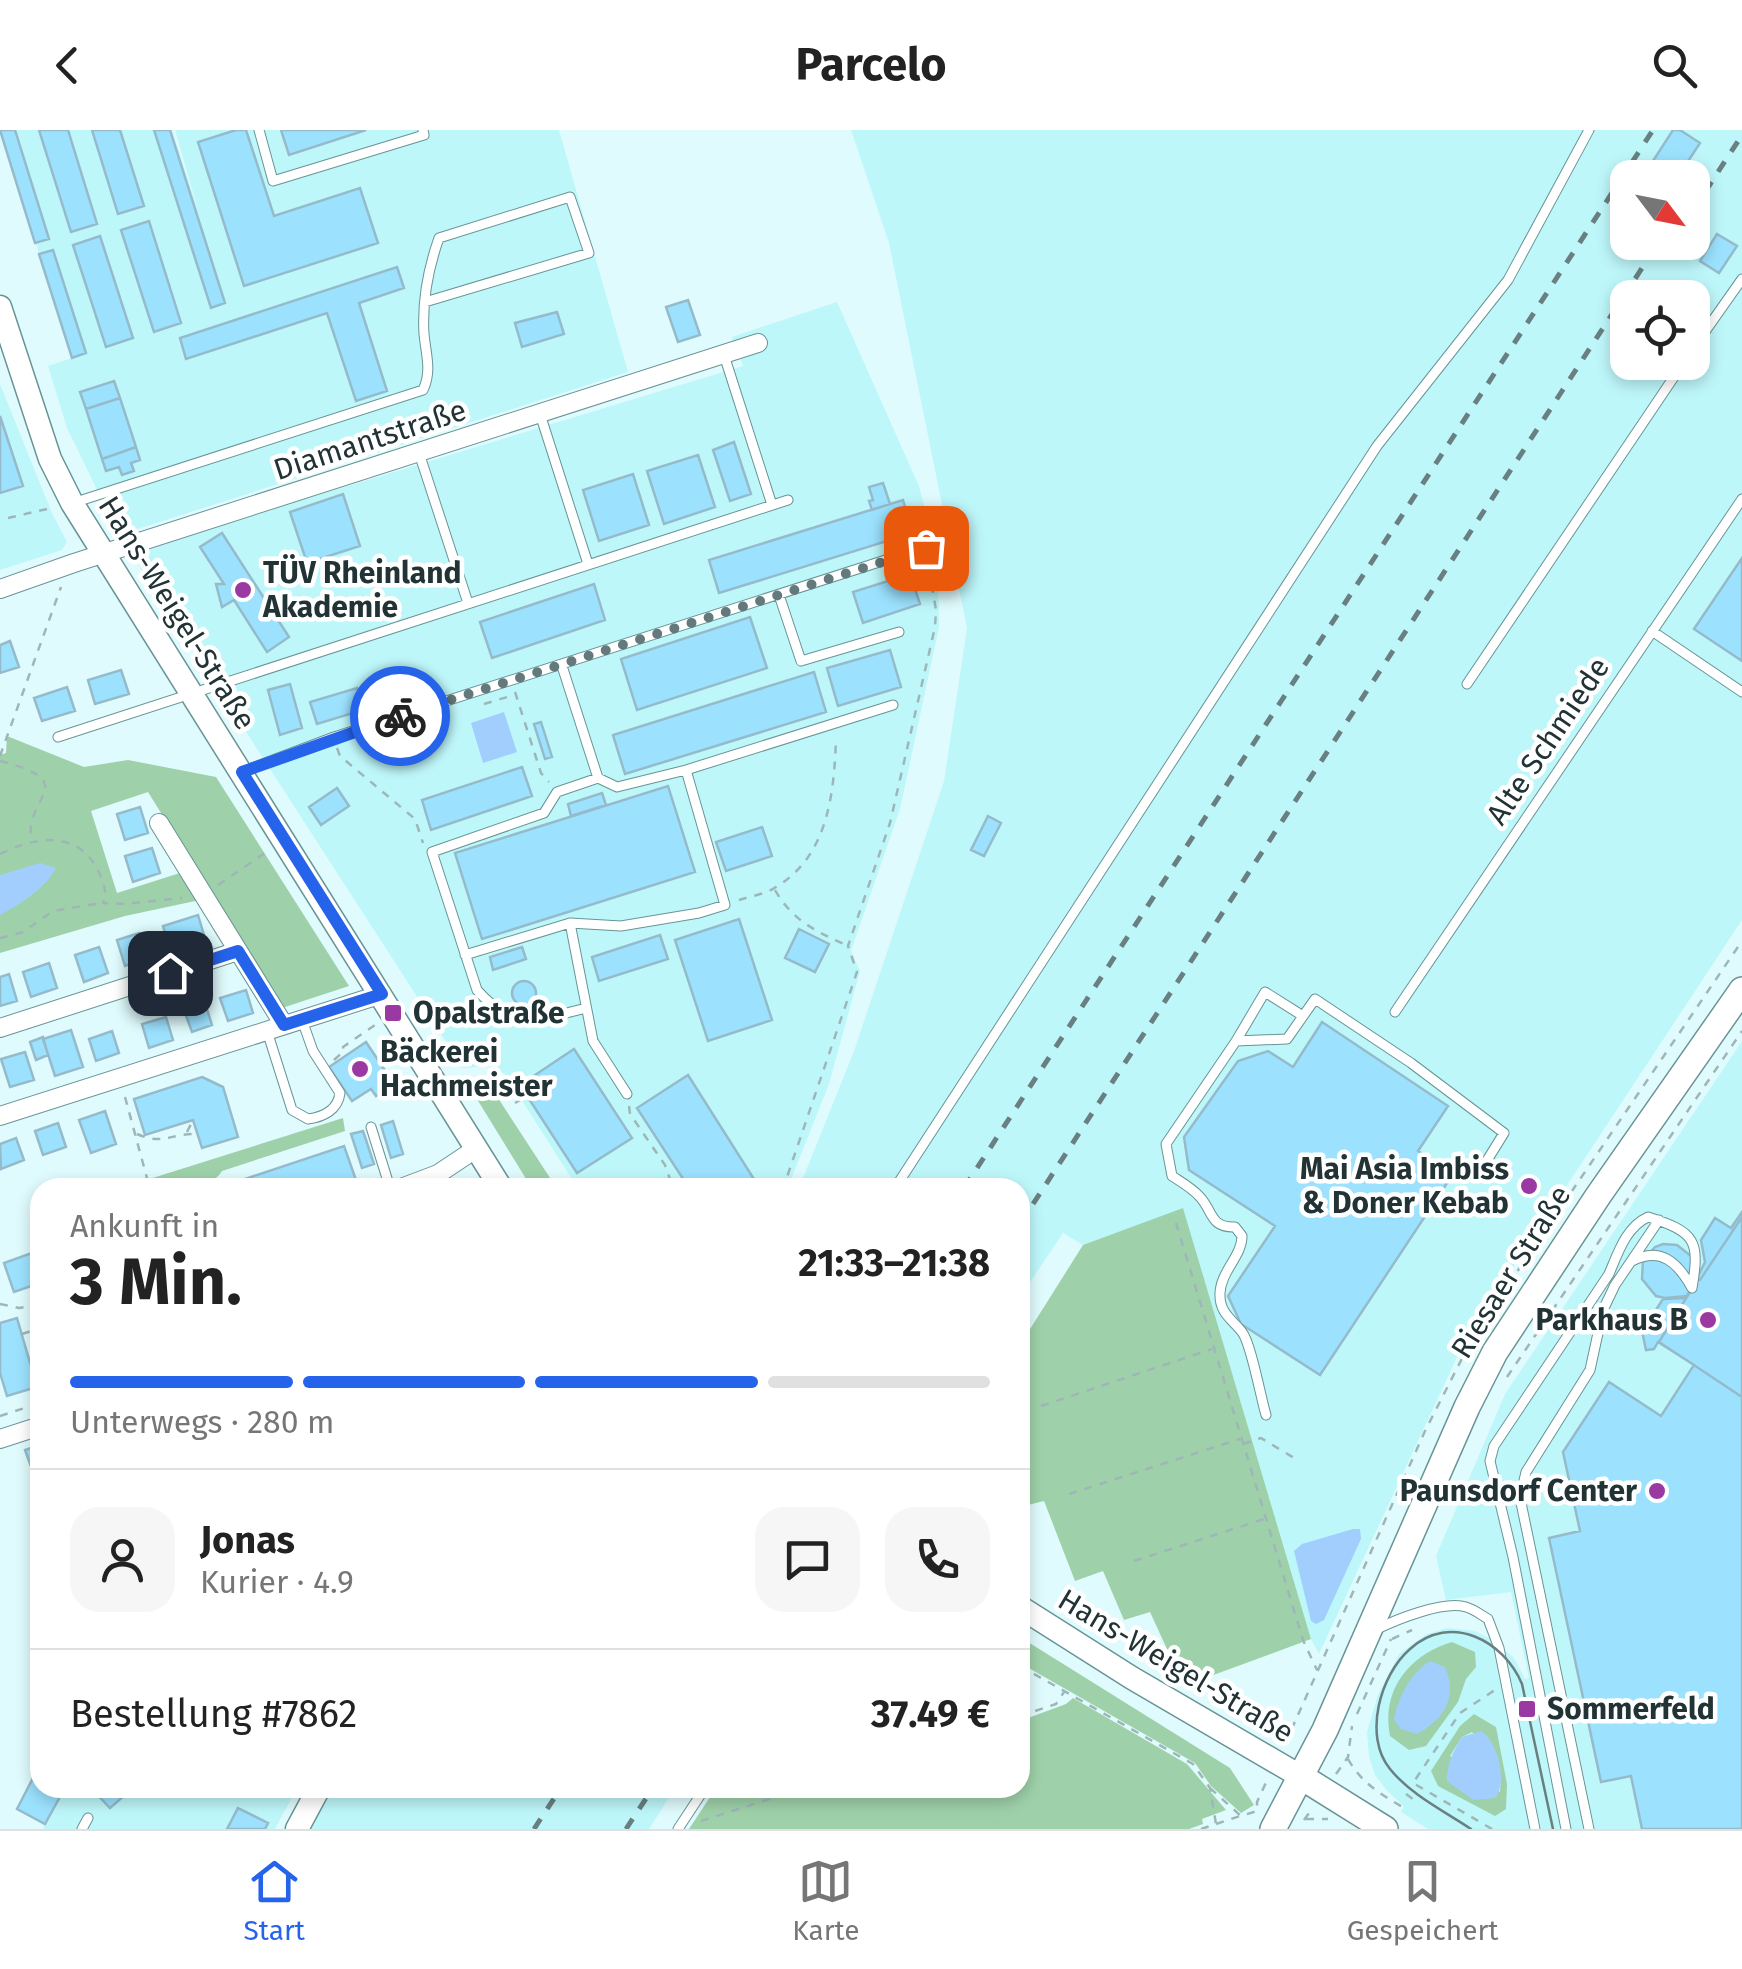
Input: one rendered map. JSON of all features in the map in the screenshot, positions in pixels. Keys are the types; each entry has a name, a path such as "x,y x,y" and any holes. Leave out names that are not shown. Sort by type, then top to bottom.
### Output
{"main road":[{"name":"Riesaer Straße","path":"1273,1829 1379,1637 1467,1407 1495,1352 1742,990"},
{"path":"1300,1776 1385,1829"}],"street":[{"name":"Hans-Weigel-Straße","path":"0,308 50,459 72,503 495,1178"},
{"name":"Diamantstraße","path":"0,589 758,343"},
{"path":"159,824 284,1025"},
{"path":"0,1028 238,951"},
{"path":"0,1116 284,1025 387,1003"},
{"path":"434,1178 477,1148"},
{"path":"0,1439 30,1429"},
{"name":"Hans-Weigel-Straße","path":"1030,1612 1132,1678 1300,1776"},
{"path":"297,1829 313,1798"}],"lane":[{"path":"260,130 273,181 424,135 423,130"},
{"path":"902,1178 1367,462 1508,280 1589,130"},
{"path":"72,503 423,390 429,377 424,333 427,272 439,238 570,197 589,252 426,302"},
{"path":"1710,324 1742,279"},
{"path":"724,354 772,505"},
{"path":"1467,684 1672,380"},
{"path":"540,414 588,564"},
{"path":"419,453 468,602"},
{"name":"Alte Schmiede","path":"1396,1012 1742,499"},
{"path":"58,737 788,500"},
{"path":"242,772 334,737 926,548"},
{"path":"779,596 802,661 899,632"},
{"path":"1652,631 1742,692"},
{"path":"562,666 598,778 617,788 893,705"},
{"path":"465,955 570,924 621,926 699,914 726,905 686,770"},
{"path":"586,1008 531,1022 490,1005 477,990 432,852 544,813 557,792 598,778"},
{"path":"570,924 593,1041 627,1094"},
{"path":"1266,1415 1243,1333 1224,1312 1220,1295 1229,1263 1242,1246 1242,1236 1235,1226 1217,1224 1210,1218 1202,1199 1172,1176 1166,1144 1266,992 1304,1016"},
{"path":"1236,1041 1287,1039 1315,999 1411,1063 1504,1134 1478,1174"},
{"path":"284,1025 314,1051 340,1093 321,1117 300,1117 292,1110 284,1025"},
{"path":"371,1127 387,1178"},
{"path":"1566,1829 1490,1461 1494,1446 1609,1274 1620,1248 1640,1220 1659,1220 1692,1240 1698,1253 1692,1288 1666,1257 1652,1254 1609,1274"},
{"path":"1589,1829 1520,1498 1526,1472 1590,1370 1604,1310 1659,1220"},
{"path":"1379,1637 1396,1619 1454,1606 1488,1618 1494,1630 1535,1829"},
{"path":"678,1829 698,1798"},
{"path":"82,1829 88,1818"}],"path":[{"path":"8,518 72,503"},
{"path":"786,1178 856,972 848,946 890,823 935,626 926,548"},
{"path":"31,840 30,829 46,796 46,786 30,770 0,758 62,588 56,571"},
{"path":"512,682 541,773 557,792"},
{"path":"726,905 775,888 803,866 818,841 834,776 836,723"},
{"path":"334,737 340,756 415,819 424,845 432,852"},
{"path":"0,854 31,840 74,845 95,859 106,896 103,903"},
{"path":"0,938 23,932 52,911 103,903 170,900 204,892 285,840"},
{"path":"775,888 784,906 799,921 848,946"},
{"path":"325,1068 387,1003"},
{"path":"1499,1389 1742,1030"},
{"path":"119,1077 147,1178"},
{"path":"627,1094 630,1114 665,1165 669,1178"},
{"path":"516,1103 522,1099"},
{"path":"186,1134 194,1120"},
{"path":"164,1129 167,1138"},
{"path":"136,1134 154,1142 198,1134"},
{"path":"1176,1223 1303,1640 1318,1671 1321,1667"},
{"path":"0,1304 30,1306"},
{"path":"22,1334 30,1331"},
{"path":"1041,1406 1214,1348"},
{"path":"0,1416 30,1406"},
{"path":"1069,1494 1241,1438"},
{"path":"1243,1444 1260,1438 1294,1458"},
{"path":"1134,1561 1266,1519"},
{"path":"1396,1619 1379,1637 1353,1721 1348,1758 1356,1774 1372,1789 1406,1809"},
{"path":"1379,1637 1420,1626"},
{"path":"1030,1671 1193,1764 1210,1788 1242,1816"},
{"path":"1491,1677 1494,1691"},
{"path":"1492,1829 1413,1783 1460,1713 1506,1686"},
{"path":"1030,1713 1056,1704 1065,1690"},
{"path":"1202,1829 1257,1811 1257,1802 1276,1760"},
{"path":"1210,1788 1216,1824"},
{"path":"1406,1794 1413,1799"},
{"path":"686,1817 701,1821 773,1798"},
{"path":"1299,1824 1311,1818 1330,1819"}],"shaded area":[{"path":"0,130 172,130 200,217 175,130 559,130 628,372 119,535 67,428 48,366 72,358"},
{"path":"851,130 1742,130 1742,920 1465,1340 1319,1654 1311,1639 1183,1209 1083,1245 1063,1233 1030,1282 1030,1178 803,1178 854,1051 944,781 967,628 889,243"},
{"path":"837,302 919,486 935,547 939,627 900,809 851,951 860,971 829,1084 792,1178 571,1178 505,1074 490,1066 463,1068 130,552 743,366 732,337"},
{"path":"0,384 67,542 62,550 0,570"},
{"path":"504,712 517,752 483,763 471,723"},
{"path":"40,863 56,868 52,875 39,889 0,915 0,875"},
{"path":"1742,1041 1742,1829 1428,1829 1401,1812 1404,1806 1375,1775 1367,1732 1378,1695 1399,1654 1425,1635 1447,1628 1475,1631 1495,1641 1514,1658 1525,1679 1529,1678 1511,1592 1446,1600 1436,1556 1505,1394"},
{"path":"1360,1529 1361,1539 1324,1620 1316,1624 1311,1621 1294,1551 1302,1544"},
{"path":"1430,1661 1445,1667 1449,1697 1435,1721 1417,1734 1401,1729 1394,1720 1406,1687"},
{"path":"1481,1731 1496,1753 1501,1782 1495,1798 1473,1800 1447,1781 1447,1775 1462,1737"},
{"path":"60,1798 292,1798 275,1829 43,1829"},
{"path":"314,1798 669,1798 649,1829 297,1829"}],"green space":[{"path":"7,736 84,767 128,760 216,777 349,986 282,1008 148,792 91,811 117,893 183,872 200,900 125,916 0,953 0,755 6,753"},
{"path":"488,1089 496,1095 550,1178 525,1178 472,1091"},
{"path":"343,1118 345,1131 222,1171 215,1178 153,1178"},
{"path":"1183,1208 1311,1639 1208,1677 1167,1649 1150,1612 1124,1620 1103,1571 1075,1581 1044,1501 1030,1504 1030,1329 1083,1245"},
{"path":"1452,1642 1475,1652 1476,1667 1466,1679 1458,1702 1426,1746 1409,1750 1390,1736 1388,1719 1394,1689 1411,1665"},
{"path":"1030,1643 1230,1768 1254,1805 1241,1813 1211,1786 1195,1763 1030,1669"},
{"path":"1073,1698 1187,1764 1226,1810 1189,1829 689,1829 709,1798 1030,1798 1030,1717"},
{"path":"1474,1714 1496,1727 1507,1784 1506,1809 1495,1816 1438,1786 1431,1771 1460,1726","holes":["1472,1732 1498,1765 1500,1792 1450,1756 1462,1737"]}],"building":[{"path":"0,130 15,130 49,239 35,243"},
{"path":"39,130 68,130 97,224 71,232"},
{"path":"92,130 120,130 144,206 118,214"},
{"path":"154,130 170,130 225,303 211,308"},
{"path":"246,130 274,216 360,188 378,243 244,286 198,142"},
{"path":"281,130 366,130 289,155"},
{"path":"1673,130 1680,130 1700,143 1689,160 1654,160"},
{"path":"149,221 181,323 154,332 121,230"},
{"path":"1717,234 1737,246 1719,273 1700,261 1710,260 1710,245"},
{"path":"100,236 133,338 106,347 73,245"},
{"path":"53,250 86,353 72,358 39,254"},
{"path":"397,267 404,288 359,303 387,391 356,401 327,313 186,359 180,338"},
{"path":"688,300 700,335 678,342 666,307"},
{"path":"557,312 564,334 522,347 515,323"},
{"path":"114,381 120,398 86,409 80,392"},
{"path":"120,398 136,447 102,459 86,409"},
{"path":"0,416 23,486 0,493"},
{"path":"734,442 751,494 730,501 713,450"},
{"path":"136,447 140,460 131,463 134,471 122,475 119,467 106,471 102,459"},
{"path":"698,455 715,507 664,524 647,471"},
{"path":"633,474 649,525 599,541 583,490"},
{"path":"883,483 890,504 872,510 869,487"},
{"path":"343,494 360,546 307,563 290,512"},
{"path":"903,500 913,533 719,593 709,560"},
{"path":"222,533 289,637 267,652 234,600 222,607 216,584 224,584 200,547"},
{"path":"1742,558 1742,661 1694,629"},
{"path":"910,574 920,604 863,623 853,592"},
{"path":"594,584 605,620 492,658 480,622"},
{"path":"750,617 767,668 637,710 621,659"},
{"path":"10,641 19,667 0,673 0,645"},
{"path":"890,650 901,687 838,706 827,668"},
{"path":"121,670 129,694 95,704 88,680"},
{"path":"814,672 826,712 625,774 613,735"},
{"path":"416,676 420,691 399,696 396,681"},
{"path":"290,684 302,728 280,735 268,690"},
{"path":"67,687 75,711 42,721 34,698"},
{"path":"357,688 363,710 317,724 310,702"},
{"path":"541,722 552,757 545,759 534,724"},
{"path":"522,767 532,796 431,830 422,800"},
{"path":"668,786 695,872 482,939 455,853"},
{"path":"337,788 349,806 321,825 309,807"},
{"path":"602,793 606,805 571,816 568,804"},
{"path":"140,807 148,833 125,840 117,814"},
{"path":"988,816 1001,823 984,856 971,850"},
{"path":"762,827 772,856 726,871 716,842"},
{"path":"152,848 160,873 133,882 125,856"},
{"path":"198,915 206,942 171,952 163,926"},
{"path":"739,919 772,1020 708,1041 675,940"},
{"path":"799,929 829,944 815,972 785,958"},
{"path":"139,933 148,958 125,966 117,940"},
{"path":"660,935 668,959 599,981 592,957"},
{"path":"99,947 108,973 84,982 75,955"},
{"path":"522,947 526,959 493,970 490,957"},
{"path":"49,963 57,988 31,997 23,972"},
{"path":"9,974 17,1001 0,1006 0,977"},
{"path":"524,981 536,993 524,1005 512,993"},
{"path":"246,990 253,1013 228,1021 220,998"},
{"path":"205,1003 212,1025 192,1032 184,1010"},
{"path":"166,1017 173,1040 149,1048 142,1024"},
{"path":"1322,1022 1448,1106 1418,1151 1453,1174 1320,1375 1241,1324 1228,1296 1275,1226 1189,1170 1184,1137 1238,1061 1268,1051 1293,1067"},
{"path":"71,1030 83,1067 55,1076 43,1039"},
{"path":"112,1031 119,1053 96,1061 89,1039"},
{"path":"43,1037 48,1055 36,1060 30,1042"},
{"path":"366,1042 394,1084 376,1096 371,1089 352,1101 329,1067"},
{"path":"574,1049 632,1138 577,1173 520,1085"},
{"path":"25,1052 34,1080 10,1087 1,1059"},
{"path":"688,1075 753,1178 682,1178 637,1108"},
{"path":"202,1077 223,1087 238,1137 202,1148 193,1120 145,1135 134,1099"},
{"path":"105,1111 116,1144 91,1153 79,1120"},
{"path":"393,1121 403,1154 391,1158 381,1125"},
{"path":"58,1123 66,1147 43,1155 35,1131"},
{"path":"363,1131 374,1164 362,1168 351,1134"},
{"path":"16,1138 24,1160 1,1169 0,1144"},
{"path":"344,1146 355,1178 248,1178"},
{"name":"Paunsdorf Center","path":"1742,1212 1742,1829 1642,1829 1631,1776 1601,1782 1549,1538 1580,1531 1563,1452 1609,1382 1661,1416 1694,1365 1658,1342 1654,1349 1646,1350 1642,1331 1663,1299 1685,1298 1692,1288 1705,1262 1701,1240 1715,1218 1731,1228"},
{"name":"Parkhaus B","path":"1742,1217 1742,1397 1659,1342"},
{"path":"1663,1244 1677,1245 1691,1256 1698,1279 1687,1296 1656,1296 1642,1279 1643,1261"},
{"path":"30,1254 30,1286 14,1292 4,1263"},
{"path":"17,1318 30,1363 30,1389 7,1396 0,1373 0,1323"},
{"path":"30,1784 30,1798 59,1798 45,1824 17,1809"},
{"path":"101,1798 122,1798 110,1808"},
{"path":"238,1808 268,1823 265,1829 227,1829"}],"tram line":[{"path":"1471,1829 1398,1778 1382,1755 1378,1740 1379,1706 1390,1674 1410,1649 1442,1633 1475,1636 1503,1655 1514,1669 1522,1684 1553,1829"}],"railway":[{"path":"971,1178 1653,130"},
{"path":"1710,184 1742,135"},
{"path":"1030,1209 1647,260"},
{"path":"534,1829 554,1798"},
{"path":"626,1829 646,1798"}],"way so far":[{"path":"400,716 926,548"}],"place":[{"name":"TÜV Rheinland Akademie","path":"243,590"},
{"name":"Opalstraße","path":"393,1013"},
{"name":"Bäckerei Hachmeister","path":"360,1069"},
{"name":"Mai Asia Imbiss & Doner Kebab","path":"1529,1186"},
{"name":"Parkhaus B","path":"1708,1320"},
{"name":"Paunsdorf Center","path":"1657,1491"},
{"name":"Sommerfeld","path":"1527,1709"}],"route":[{"path":"170,973 238,951 284,1025 382,994 242,772 400,716"}]}
